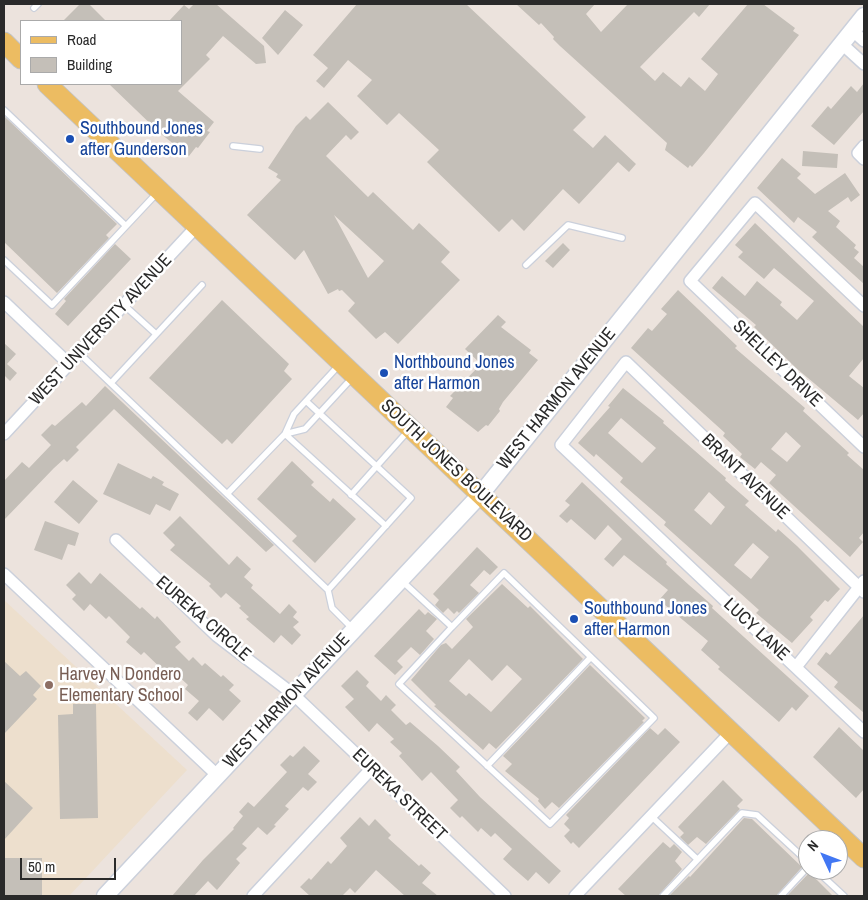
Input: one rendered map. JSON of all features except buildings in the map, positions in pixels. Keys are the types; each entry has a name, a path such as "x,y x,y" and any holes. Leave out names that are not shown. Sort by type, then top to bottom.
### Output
{"main road":[{"name":"WEST HARMON AVENUE","path":"105,896 480,494 842,44 858,36 864,16"},
{"path":"4,42 20,58"},
{"name":"SOUTH JONES BOULEVARD","path":"48,85 864,858"}],"street":[{"path":"842,44 864,64"},
{"name":"SHELLEY DRIVE","path":"864,306 755,203 690,282 864,447"},
{"name":"WEST UNIVERSITY AVENUE","path":"4,434 198,226"},
{"path":"4,302 69,364"},
{"name":"LUCY LANE","path":"626,362 561,445 864,732"},
{"name":"BRANT AVENUE","path":"626,362 863,587"},
{"name":"EUREKA CIRCLE","path":"116,540 216,636 293,694"},
{"path":"4,574 217,775"},
{"path":"796,667 863,587"},
{"name":"EUREKA STREET","path":"293,694 505,896"},
{"path":"575,896 731,732"},
{"path":"253,896 371,769"}],"lane":[{"path":"4,110 126,226"},
{"path":"233,146 260,148"},
{"path":"4,260 52,305 160,190"},
{"path":"526,265 568,225 622,238"},
{"path":"111,383 202,285"},
{"path":"124,305 156,334"},
{"path":"80,353 328,590 332,608 353,630"},
{"path":"227,494 285,434 294,414 306,401 348,369"},
{"path":"285,434 305,429 320,414 348,369"},
{"path":"306,401 411,498 328,590"},
{"path":"351,495 411,428"},
{"path":"285,434 386,526"},
{"path":"504,573 591,657 654,718 550,824 399,684 504,573"},
{"path":"400,580 452,628"},
{"path":"487,766 591,657"},
{"path":"663,896 742,813 757,815 798,853"},
{"path":"651,816 697,859"},
{"path":"780,896 798,877"},
{"path":"827,880 844,896"}],"shaded area":[{"name":"Harvey N Dondero Elementary School","path":"4,600 187,770 69,896 4,896"}],"place":[{"name":"Southbound Jones after Gunderson","path":"70,139"},
{"name":"Northbound Jones after Harmon","path":"384,373"},
{"name":"Southbound Jones after Harmon","path":"574,619"},
{"name":"Harvey N Dondero Elementary School","path":"49,685"}]}
